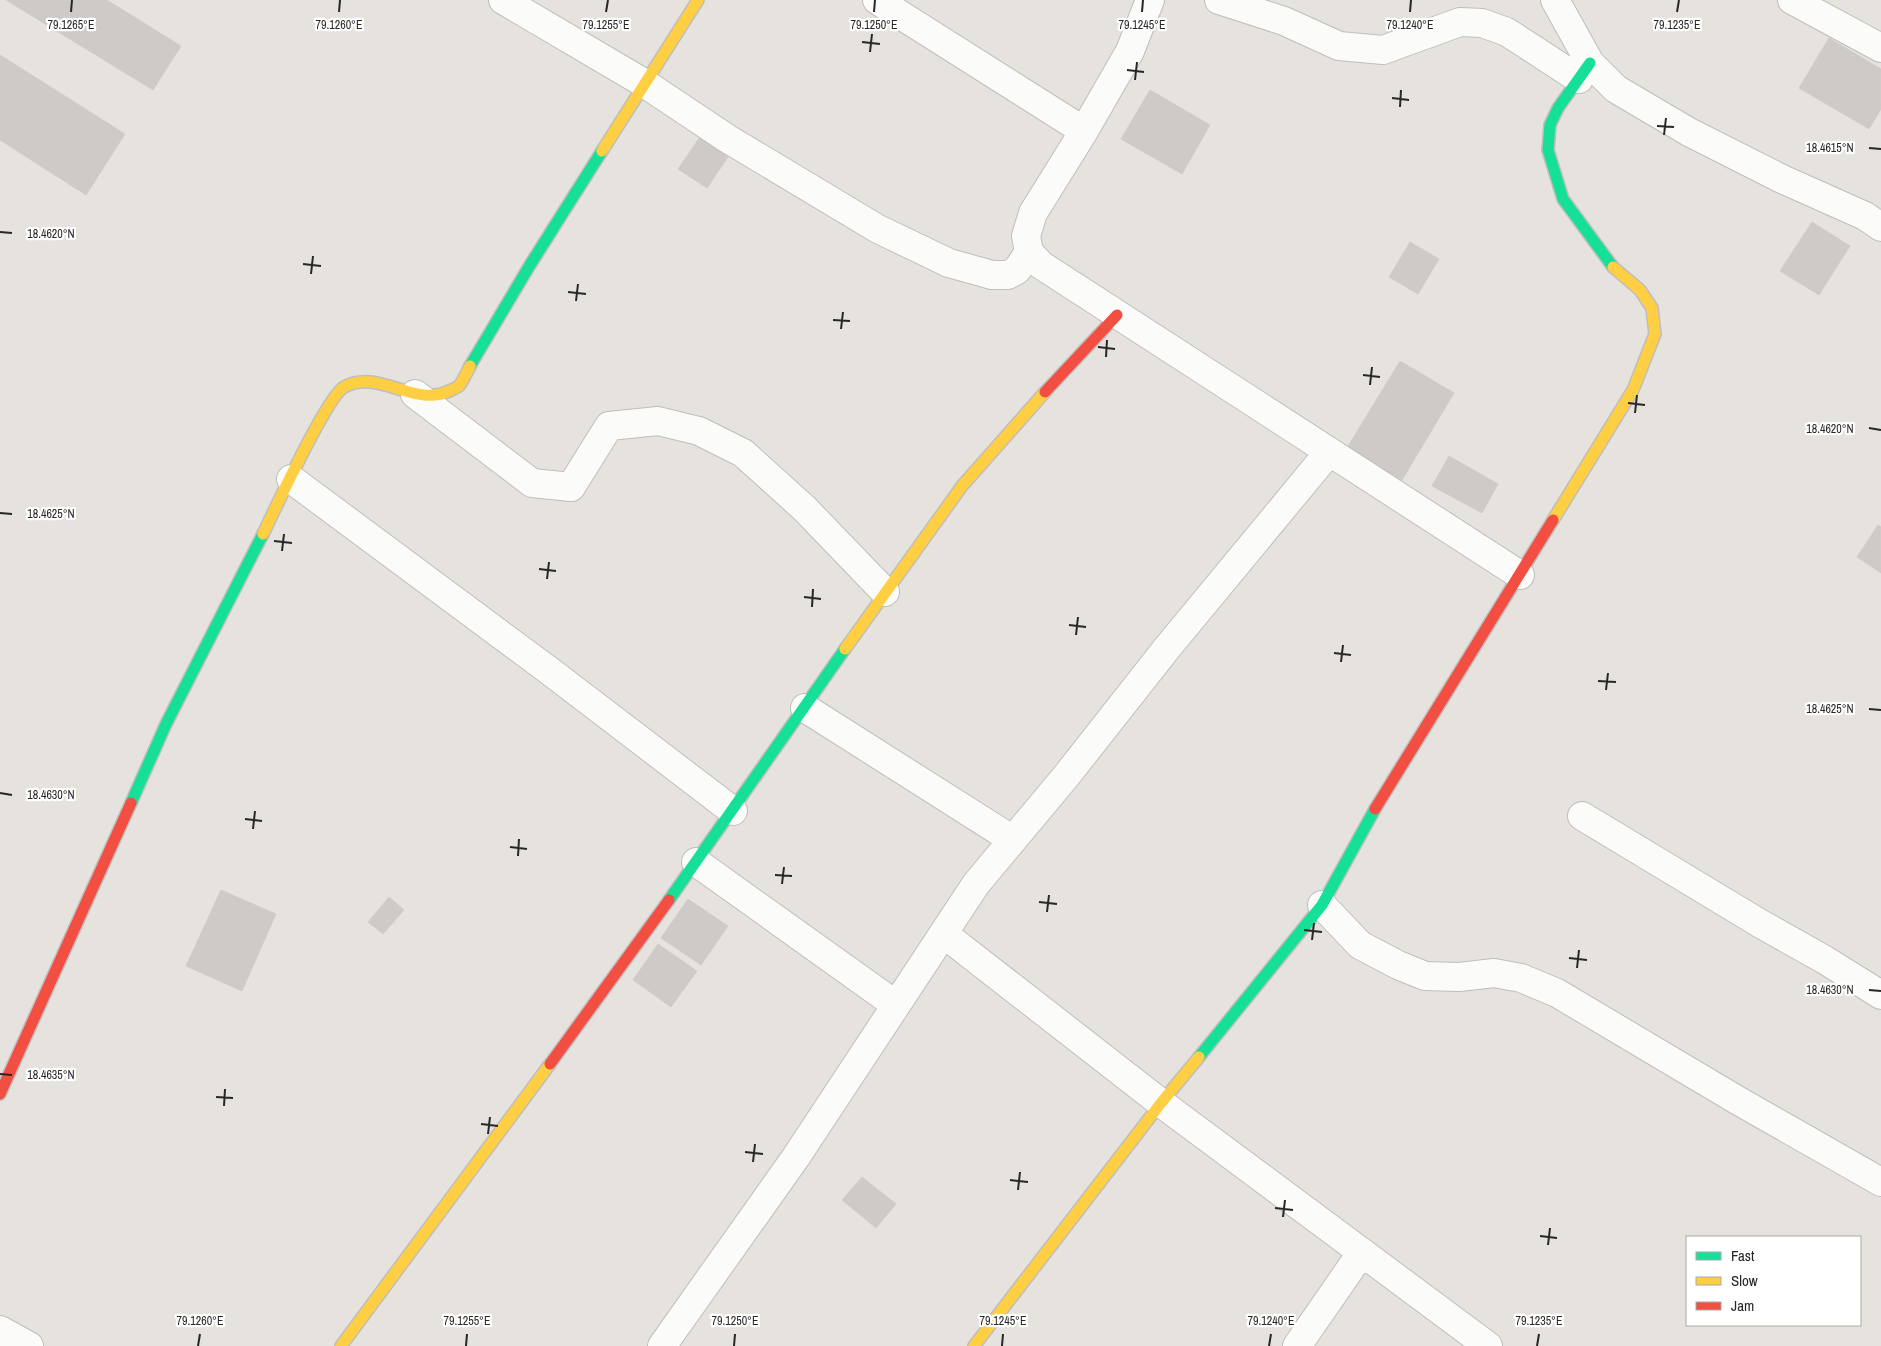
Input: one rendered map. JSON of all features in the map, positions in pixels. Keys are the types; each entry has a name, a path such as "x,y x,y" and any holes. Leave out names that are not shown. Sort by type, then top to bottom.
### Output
{"street":[{"path":"504,0 644,83 728,139 878,230 950,263 992,274 1008,274 1017,270 1029,252"},
{"path":"0,1094 166,724 327,408 344,387 361,382 381,384 415,394 439,395 458,387 530,265 698,0"},
{"path":"877,0 1084,130"},
{"path":"1150,0 1130,51 1034,213 1026,236 1029,252 1041,265 1117,315 1520,575"},
{"path":"1219,0 1284,21 1339,46 1383,50 1460,22 1482,23 1507,32 1584,71 1689,132 1782,179 1865,216 1881,227"},
{"path":"1555,0 1584,71"},
{"path":"1792,0 1881,48"},
{"path":"974,1346 1160,1103 1322,905 1378,803 1633,390 1655,334 1652,308 1640,290 1614,269 1563,199 1548,150 1550,124 1558,108 1584,71"},
{"path":"341,1346 598,999 962,486 1033,404 1117,315"},
{"path":"415,394 532,483 554,487 571,487 610,426 658,421 700,431 743,453 805,509 885,592"},
{"path":"662,1346 796,1157 976,884 1329,452"},
{"path":"291,479 559,678 733,811"},
{"path":"805,708 1013,840"},
{"path":"1582,816 1881,995"},
{"path":"696,862 896,1005"},
{"path":"1322,905 1360,945 1425,976 1459,977 1494,973 1521,978 1557,993 1736,1100 1881,1182"},
{"path":"944,934 1160,1103 1488,1346"},
{"path":"1297,1346 1362,1252"},
{"path":"0,1330 29,1346"}],"building":[{"path":"6,0 107,0 181,46 153,90"},
{"path":"1829,38 1881,69 1881,109 1869,129 1799,88"},
{"path":"0,55 125,134 86,195 0,140"},
{"path":"1150,90 1210,125 1182,174 1121,139"},
{"path":"700,137 728,157 707,188 678,169"},
{"path":"1812,222 1850,246 1819,295 1780,271"},
{"path":"1410,242 1439,259 1418,294 1389,277"},
{"path":"1400,361 1454,393 1402,480 1347,448"},
{"path":"1449,456 1498,484 1482,513 1432,486"},
{"path":"1878,525 1881,527 1881,573 1857,557"},
{"path":"221,890 276,914 242,991 186,966"},
{"path":"389,897 404,910 383,934 368,922"},
{"path":"688,899 728,926 701,965 661,938"},
{"path":"658,944 697,971 671,1007 633,980"},
{"path":"862,1177 896,1204 876,1228 842,1200"}],"traffic: fast":[{"path":"1590,63 1558,108 1550,125 1548,150 1563,199 1613,267"},
{"path":"470,366 530,265 602,151"},
{"path":"131,803 166,724 263,534"},
{"path":"669,900 845,649"},
{"path":"1199,1057 1322,905 1375,809"}],"traffic: slow":[{"path":"602,151 698,0"},
{"path":"1553,520 1633,390 1655,334 1652,308 1640,290 1613,267"},
{"path":"263,534 314,431 336,395 344,387 357,382 370,382 423,395 436,395 459,386 470,366"},
{"path":"845,649 962,486 1045,392"},
{"path":"974,1346 1161,1103 1199,1057"},
{"path":"341,1346 550,1064"}],"traffic: jam":[{"path":"1045,392 1117,315"},
{"path":"1375,809 1553,520"},
{"path":"0,1094 131,803"},
{"path":"550,1064 669,900"}]}
